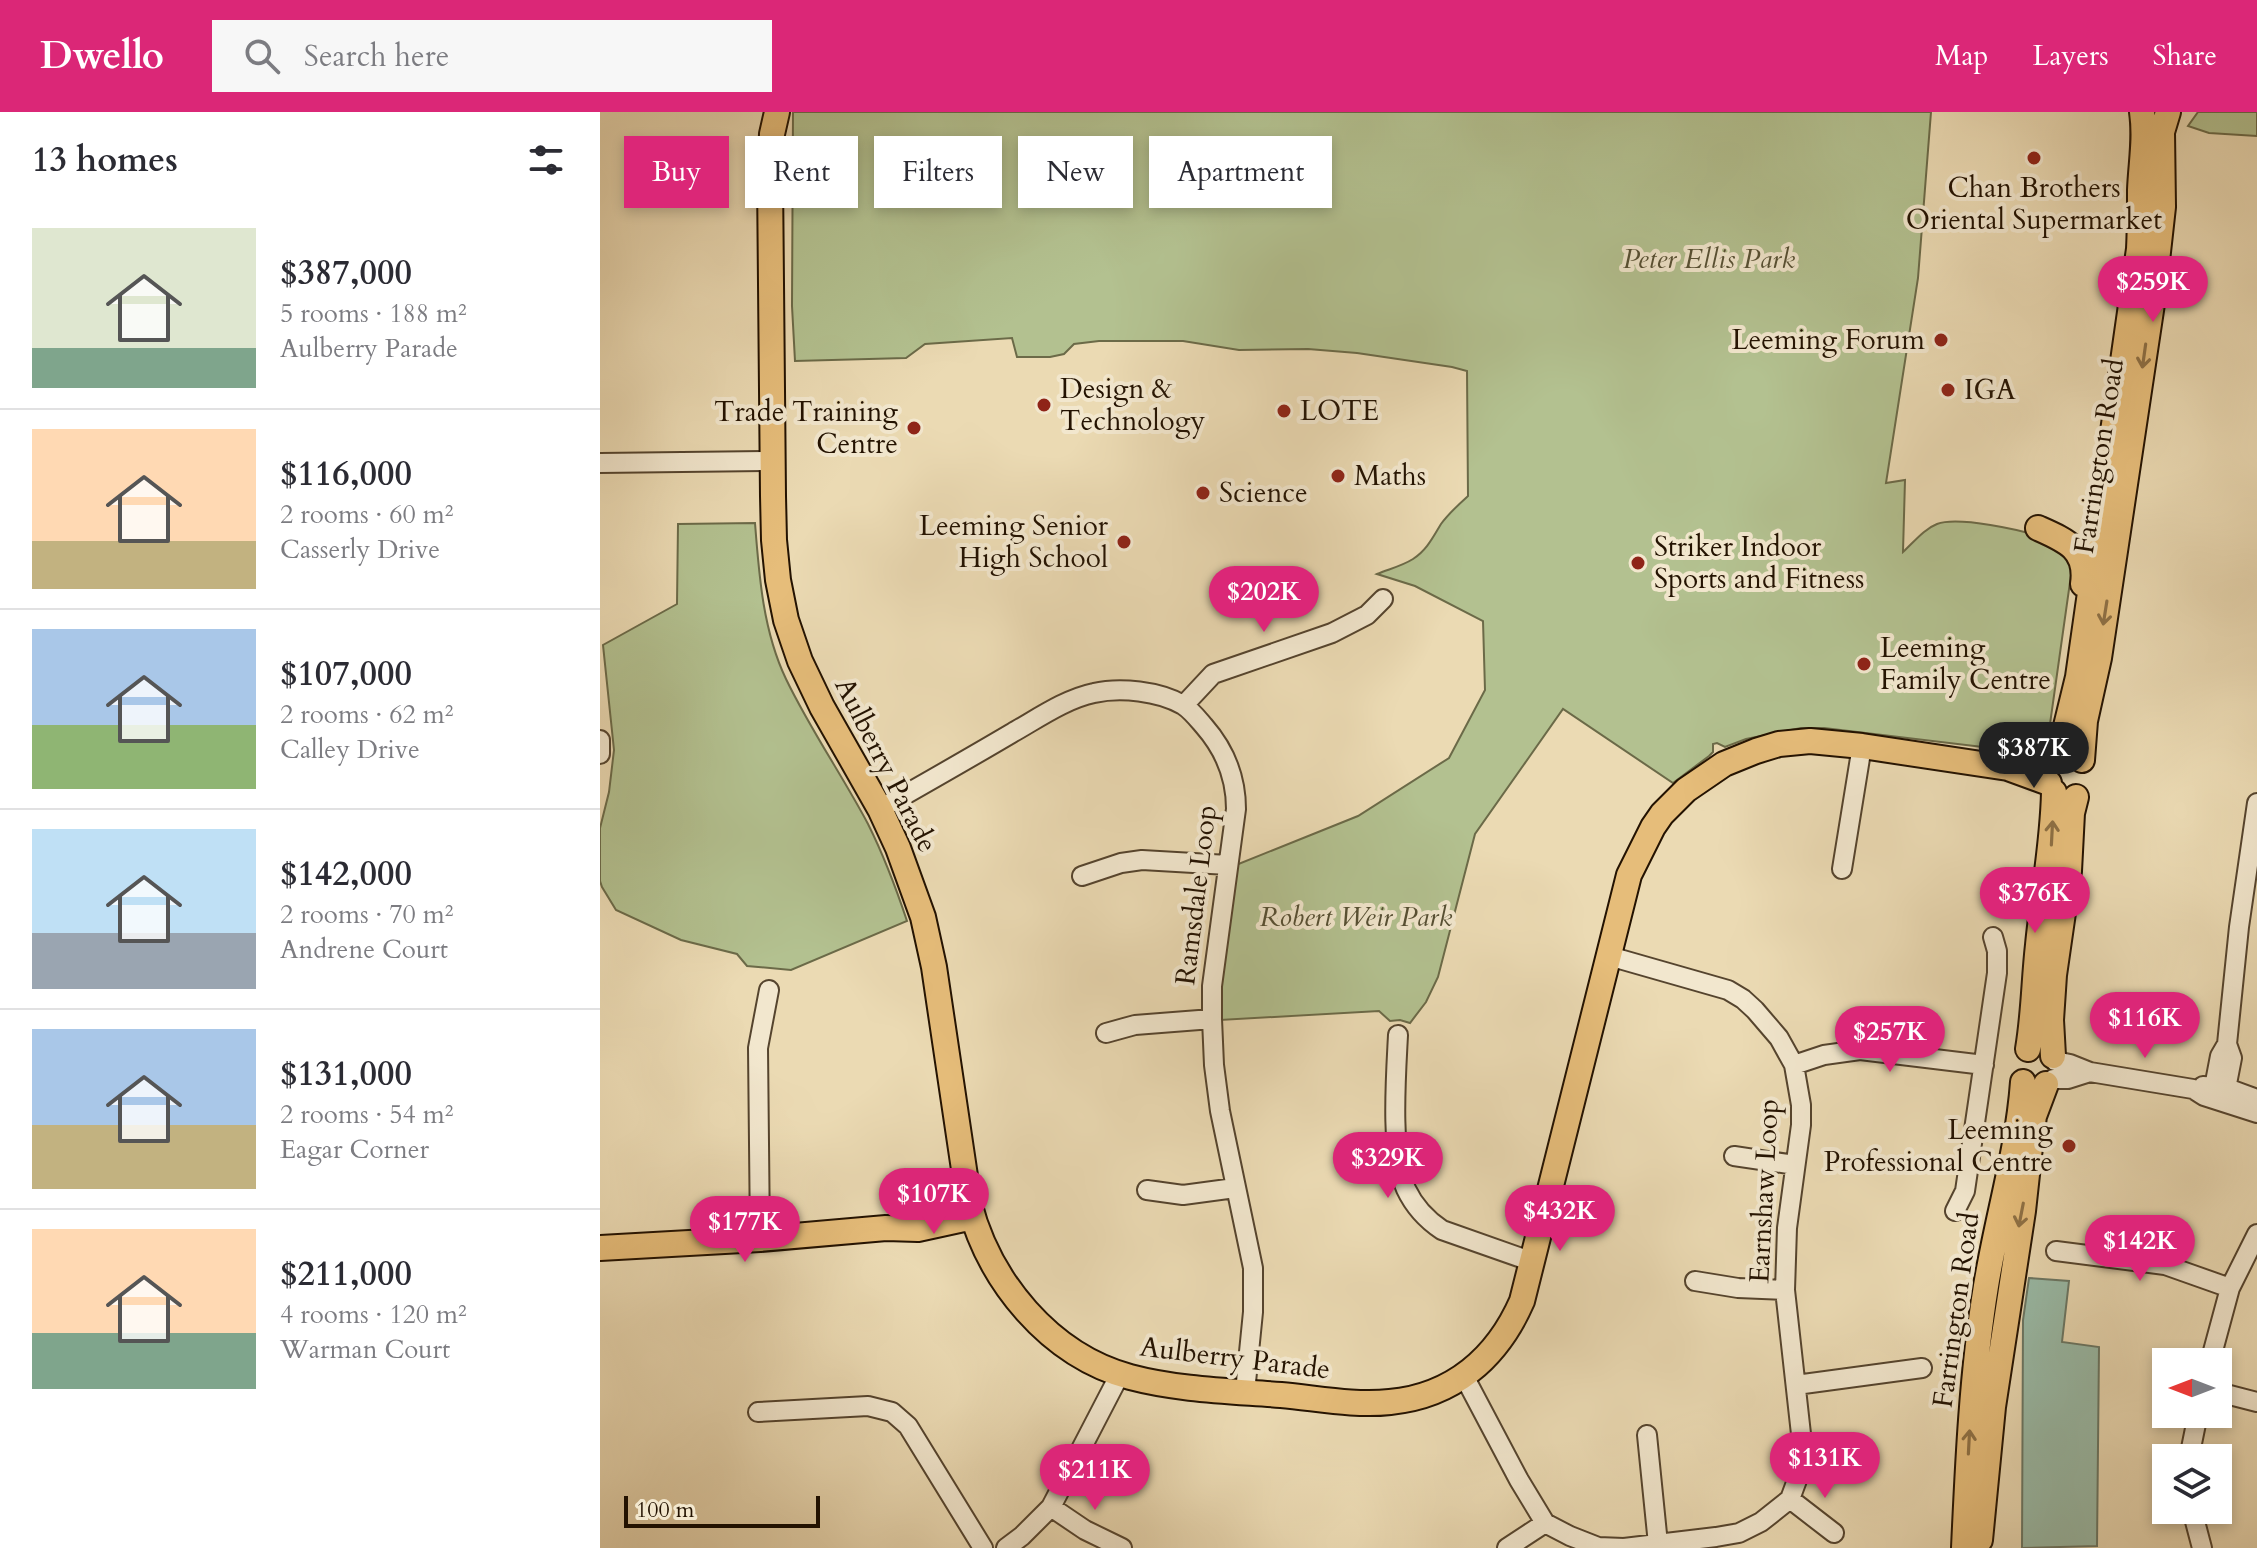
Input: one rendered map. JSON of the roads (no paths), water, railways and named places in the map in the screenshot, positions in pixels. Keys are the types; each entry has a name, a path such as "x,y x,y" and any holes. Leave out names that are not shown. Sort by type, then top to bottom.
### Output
{"main road":[{"name":"Farrington Road","path":"2046,1072 2019,1077 2017,1064 2028,1049 2034,1019 2038,942 2051,846 2139,249 2145,138 2142,112"},
{"name":"Farrington Road","path":"1980,1548 1993,1407 2033,1127 2046,1072 2054,975 2069,871 2072,813 2062,775 2085,721 2099,658 2153,297 2163,207 2162,132 2168,112"},
{"name":"Aulberry Parade","path":"772,119 774,540 786,620 800,661 880,809 915,892 930,945 971,1210 991,1261 1004,1283 1034,1319 1080,1354 1120,1374 1172,1385 1389,1402 1418,1397 1464,1376 1495,1347 1522,1301 1629,875 1653,827 1668,808 1686,790 1724,764 1779,744 1810,741 2062,775"},
{"path":"2038,528 2065,540 2082,560 2084,575 2073,656 2078,677"},
{"path":"2028,1049 2045,1049 2046,1072"},
{"name":"Farrington Road","path":"1964,1548 1971,1405 1996,1227 2017,1129 2046,1072"},
{"path":"600,1248 886,1228 918,1229 971,1210"}],"street":[{"path":"600,463 773,461"},
{"path":"880,809 1078,697 1116,690 1156,696 1184,705 1213,674 1332,633 1358,621 1383,599"},
{"name":"Ramsdale Loop","path":"1184,705 1219,745 1236,792 1212,986 1212,1019 1216,1088 1253,1268 1254,1290 1245,1392"},
{"path":"600,740 600,754"},
{"path":"1842,869 1862,746"},
{"path":"2219,1093 2232,1058 2227,1044 2248,929 2257,803"},
{"path":"1082,876 1121,863 1142,860 1228,865"},
{"path":"1955,1211 1965,1191 1997,973 1997,951 1993,937"},
{"name":"Earnshaw Loop","path":"1609,956 1728,990 1743,999 1767,1022 1794,1065 1801,1125 1787,1228 1785,1290 1802,1443 1800,1472 1790,1499"},
{"path":"760,1239 758,1048 769,990"},
{"path":"1106,1033 1135,1025 1212,1019"},
{"path":"1398,1035 1398,1141 1406,1190 1430,1222 1442,1230 1533,1262"},
{"path":"1794,1065 1824,1055 1860,1050 1984,1065"},
{"path":"2046,1072 2070,1064 2090,1072 2257,1099"},
{"path":"2219,1093 2257,1113"},
{"path":"1734,1156 1795,1165"},
{"path":"1147,1190 1183,1195 1235,1188"},
{"path":"2214,1348 2230,1288 2257,1234"},
{"path":"2056,1251 2165,1265 2230,1288"},
{"path":"1695,1281 1738,1288 1785,1290"},
{"path":"1796,1385 1922,1368"},
{"path":"1006,1548 1051,1507 1120,1374"},
{"path":"1464,1376 1545,1523 1570,1536 1598,1547 1624,1548 1739,1533 1761,1522 1790,1499 1834,1533"},
{"path":"2232,1396 2257,1402"},
{"path":"758,1412 868,1406 892,1412 908,1426 983,1548"},
{"path":"1647,1435 1658,1544"},
{"path":"1051,1507 1085,1530 1122,1548"},
{"path":"1507,1548 1545,1523"},
{"path":"2196,1524 2202,1548"}],"place":[{"name":"Chan Brothers Oriental Supermarket","path":"2034,158"},
{"name":"Leeming Forum","path":"1941,340"},
{"name":"IGA","path":"1948,390"},
{"name":"Design & Technology","path":"1044,405"},
{"name":"LOTE","path":"1284,411"},
{"name":"Trade Training Centre","path":"914,428"},
{"name":"Maths","path":"1338,476"},
{"name":"Science","path":"1203,493"},
{"name":"Leeming Senior High School","path":"1124,542"},
{"name":"Striker Indoor Sports and Fitness","path":"1638,563"},
{"name":"Leeming Family Centre","path":"1864,664"},
{"name":"Leeming Professional Centre","path":"2069,1146"}],"park label":[{"name":"Peter Ellis Park","path":"1709,259"},
{"name":"Robert Weir Park","path":"1356,917"}]}
